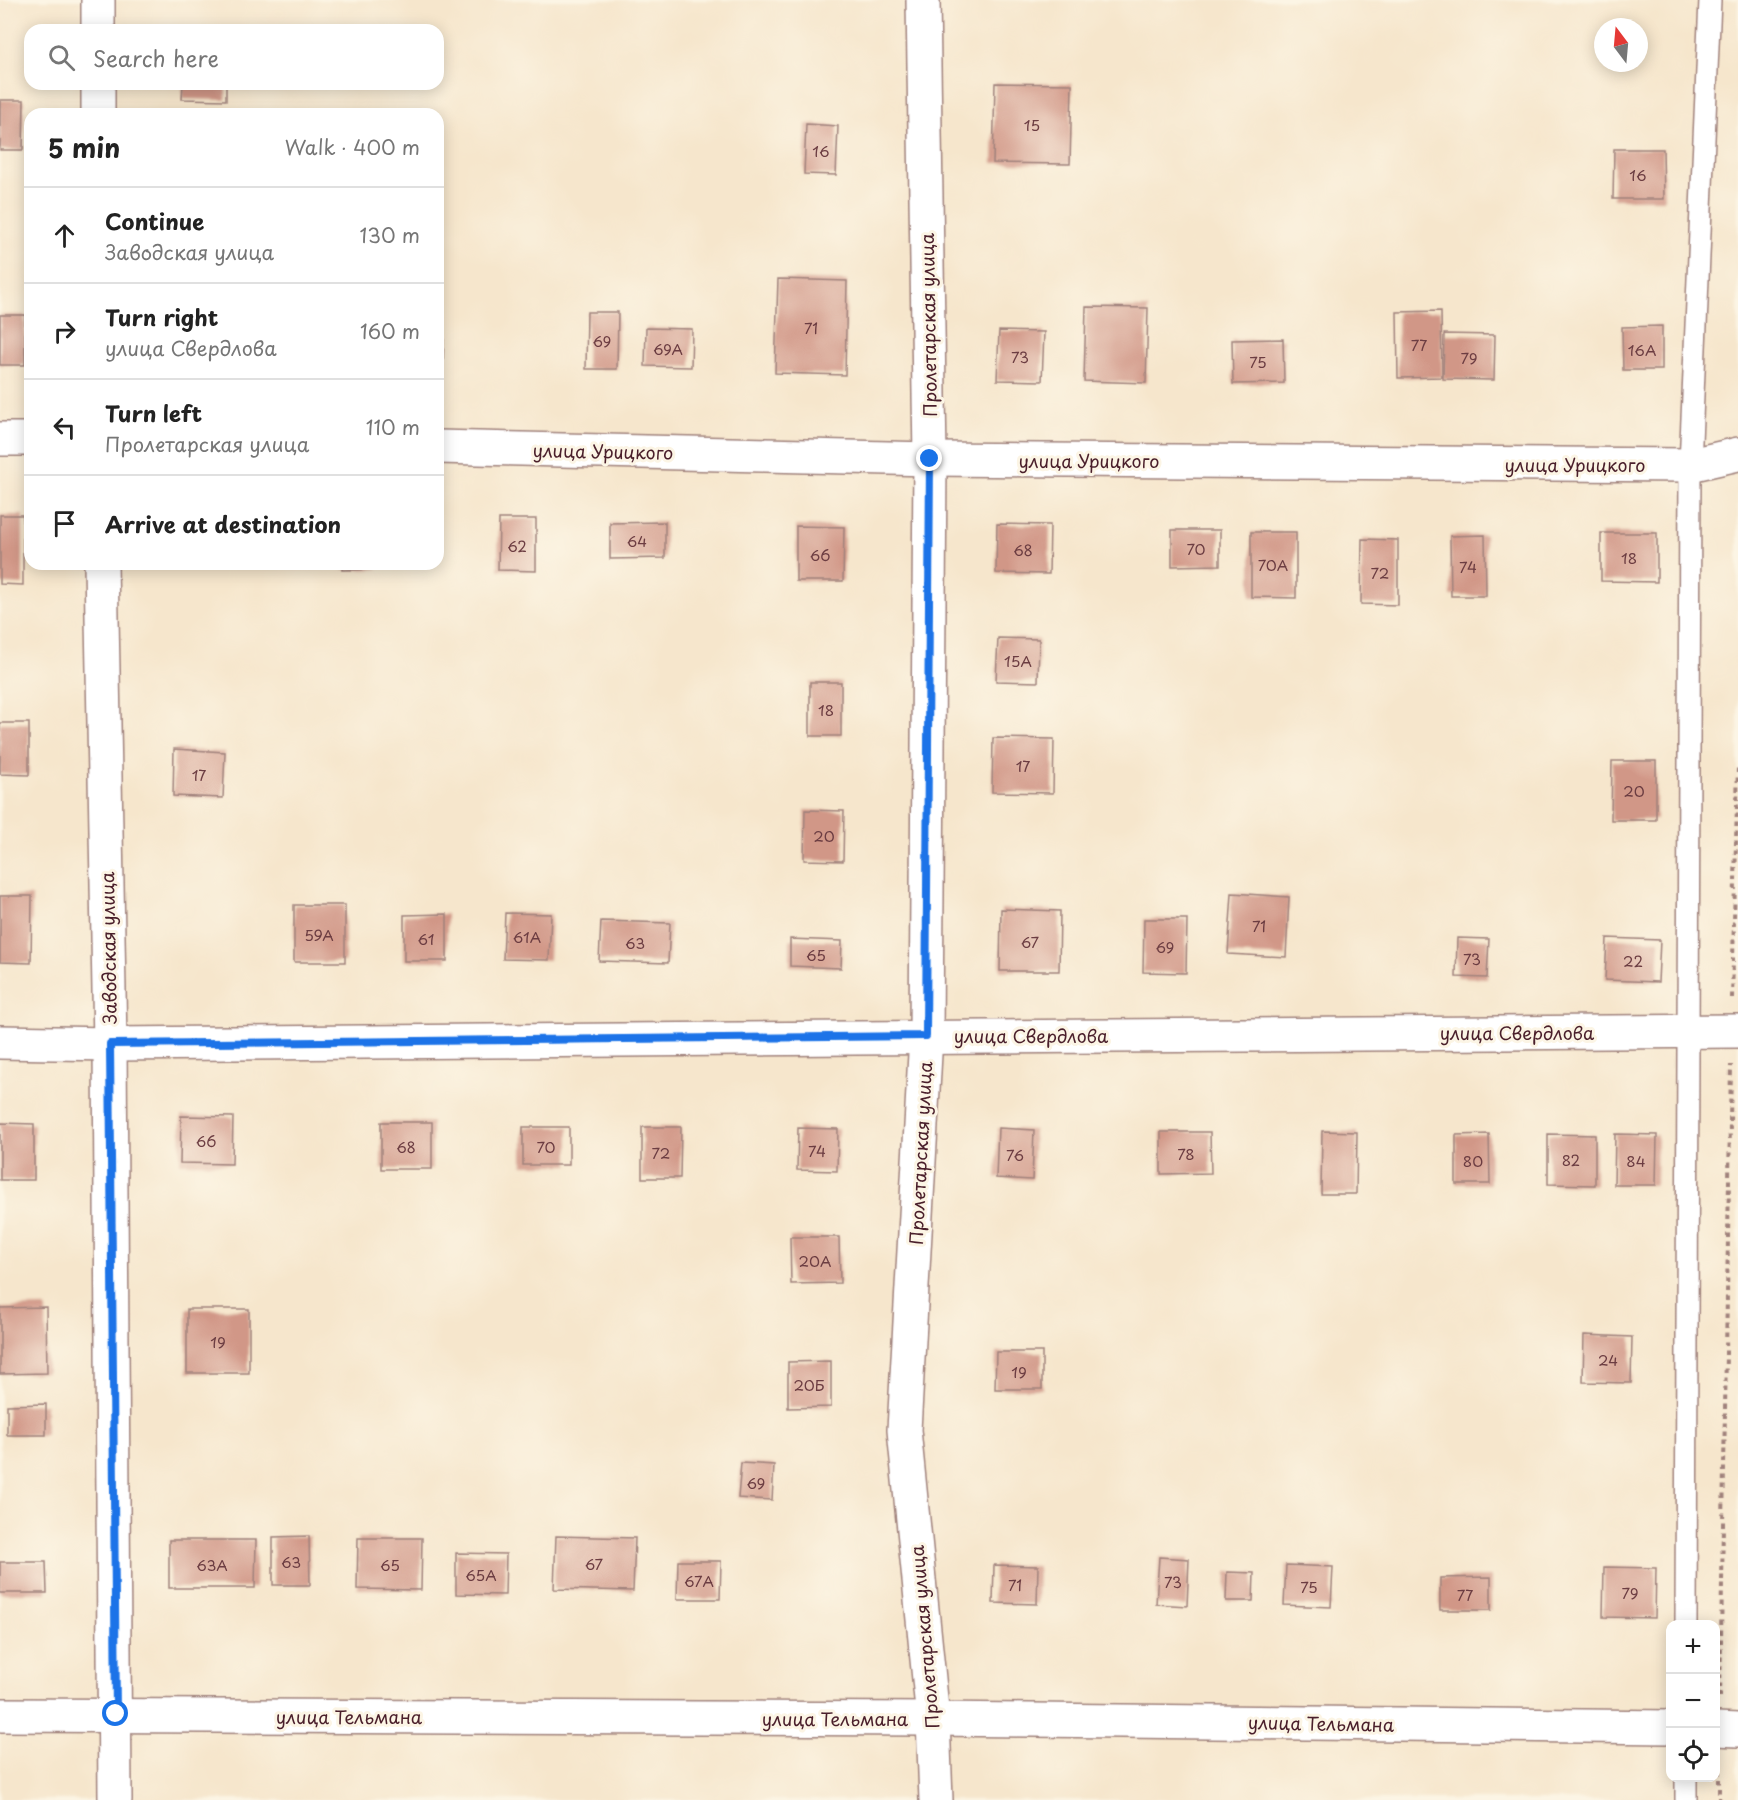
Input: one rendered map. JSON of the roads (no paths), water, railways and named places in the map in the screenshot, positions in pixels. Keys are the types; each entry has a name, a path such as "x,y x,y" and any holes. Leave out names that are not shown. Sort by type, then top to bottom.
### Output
{"street":[{"path":"98,0 98,24"},
{"name":"Пролетарская улица","path":"923,0 930,459 926,1036 904,1430 933,1719 936,1800"},
{"path":"98,90 98,108"},
{"path":"0,439 24,439"},
{"name":"улица Урицкого","path":"444,447 930,459 1690,465 1738,454"},
{"name":"Заводская улица","path":"101,570 110,1044 115,1800"},
{"name":"улица Свердлова","path":"0,1042 110,1044 1735,1031"},
{"name":"улица Тельмана","path":"0,1715 933,1719 1666,1727"}],"lane":[{"path":"1686,1620 1690,1031 1690,465 1710,0"},
{"path":"1686,1782 1686,1800"}]}
